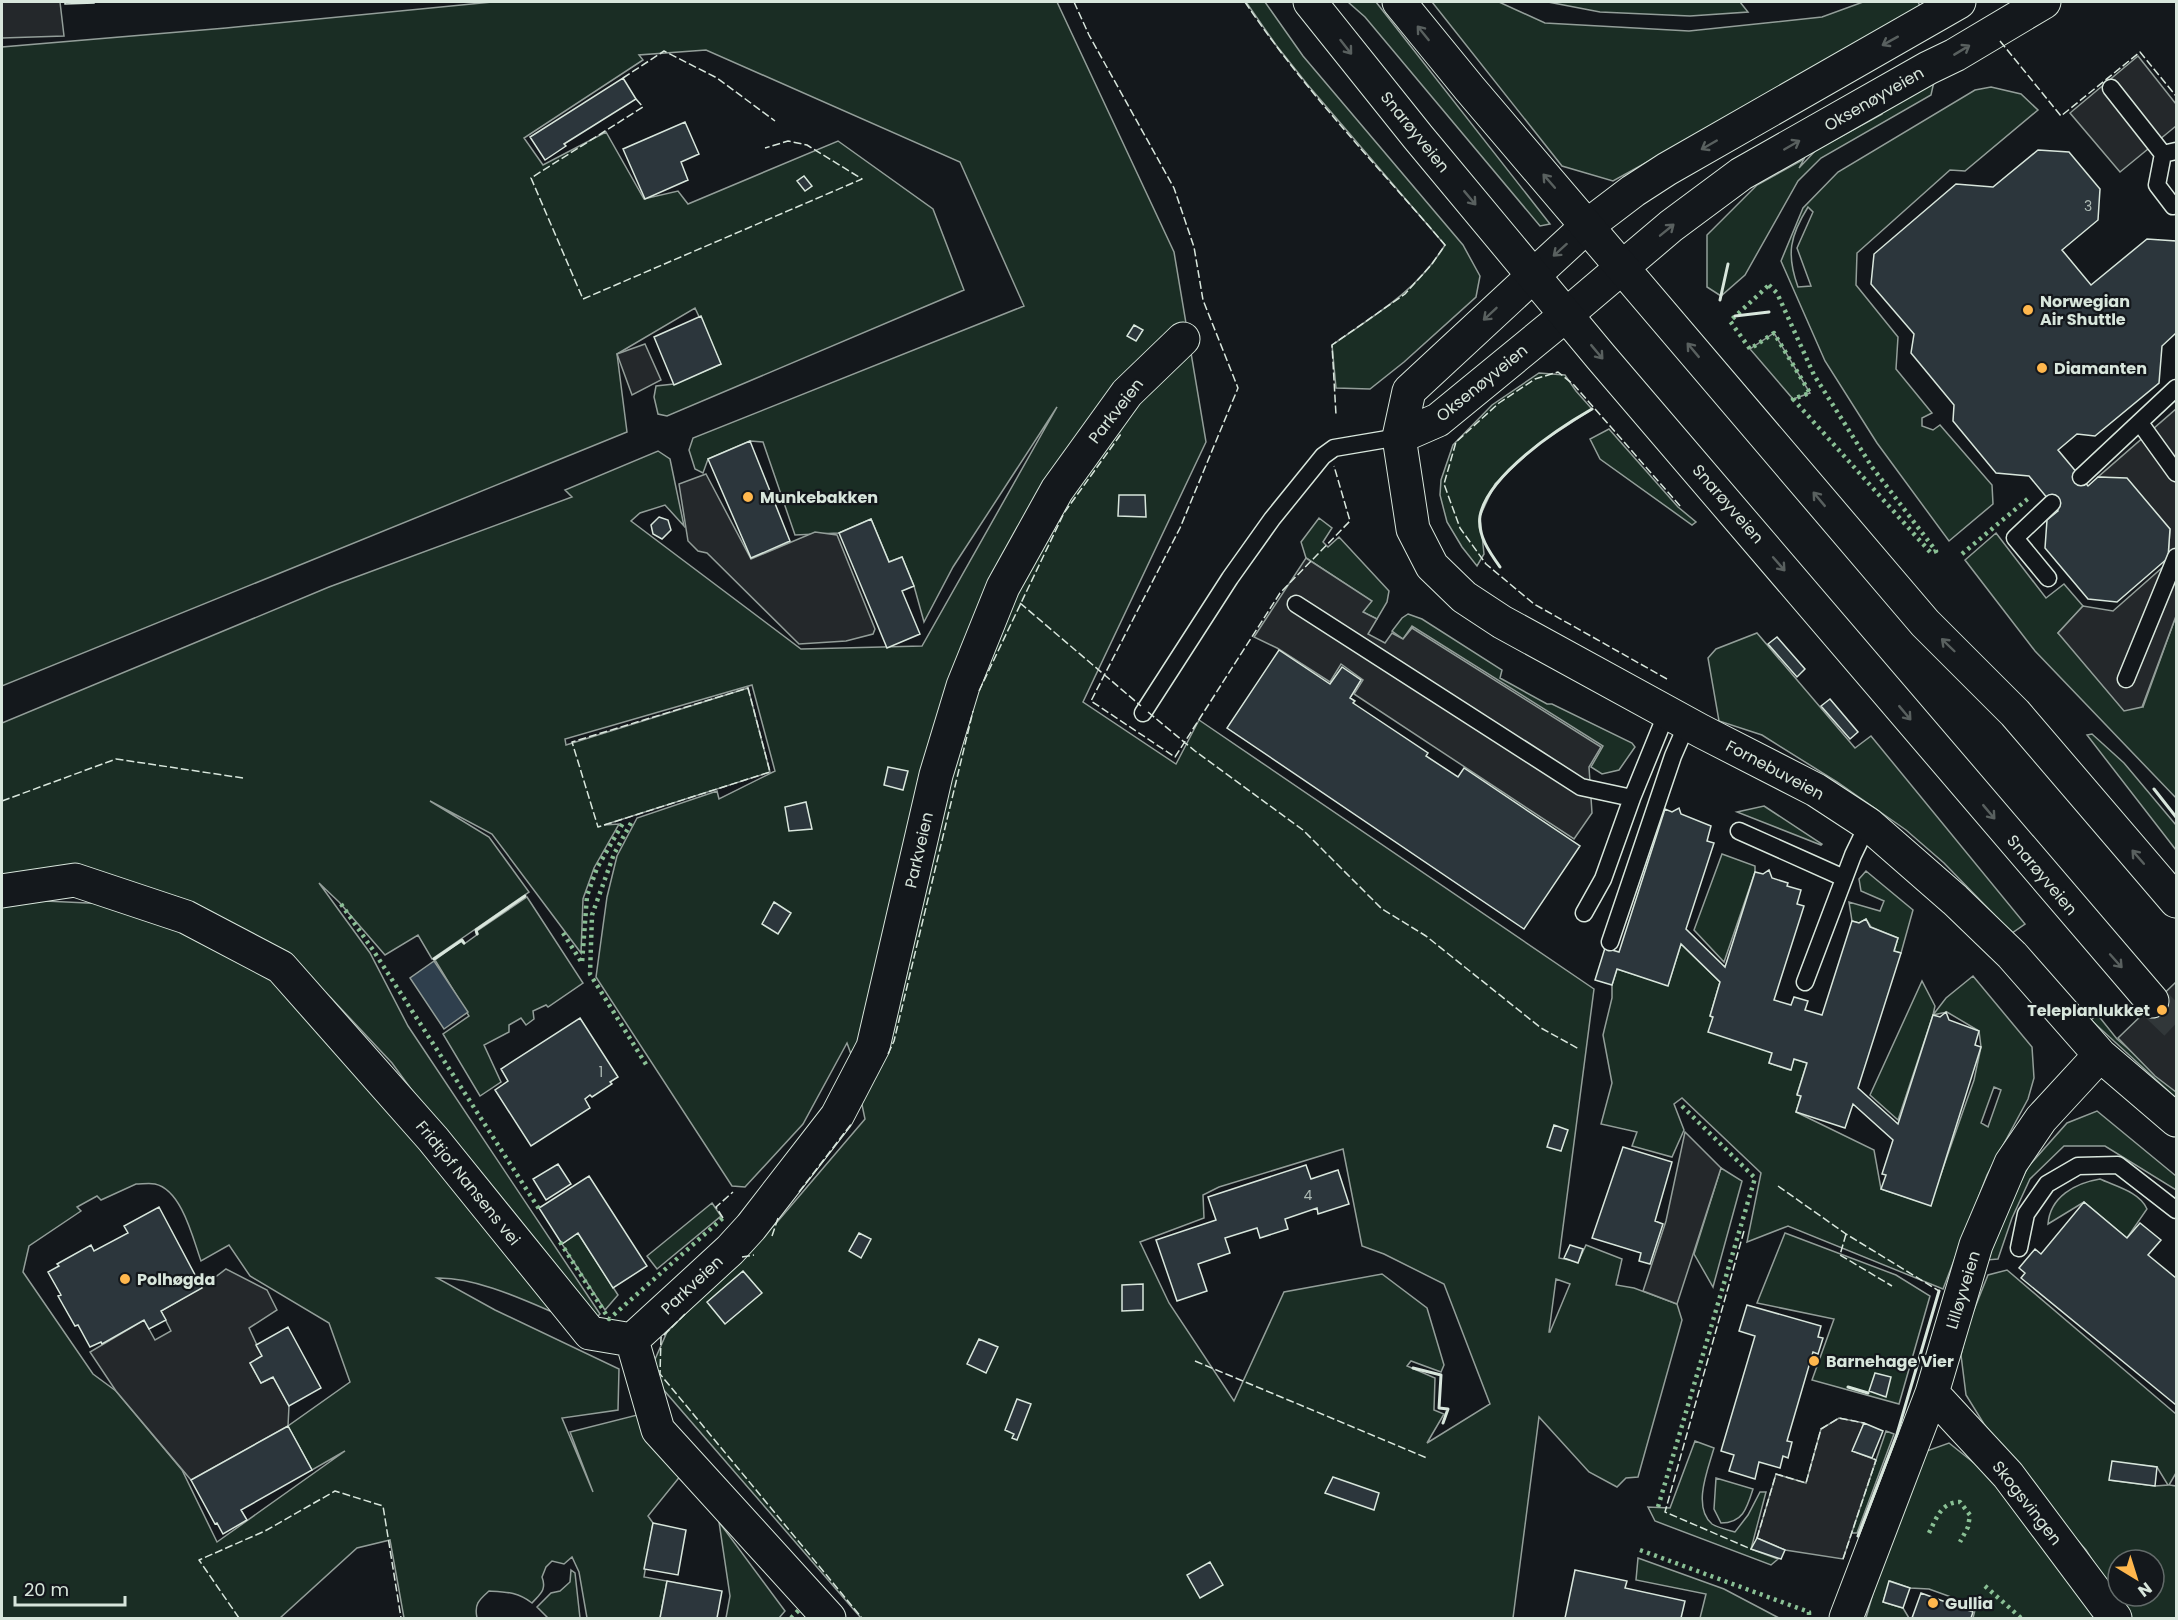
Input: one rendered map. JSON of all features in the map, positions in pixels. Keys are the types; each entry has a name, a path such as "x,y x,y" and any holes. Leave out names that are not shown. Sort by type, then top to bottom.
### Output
{"street":[{"name":"Snarøyveien","path":"1310,2 1418,137 1566,315 2152,1001"},
{"path":"1399,2 1470,89 1925,623 2015,713 2176,901"},
{"path":"1399,437 1408,391 1587,226 1633,191 1667,169 1959,2"},
{"name":"Oksenøyveien","path":"1399,437 1438,420 1671,226 1741,174 1955,55 2044,2"},
{"name":"Parkveien","path":"632,1340 730,1250 751,1227 837,1116 873,1047 936,775 963,686 1003,587 1057,490 1127,393 1183,339"},
{"name":"Fornebuveien","path":"1399,437 1413,530 1432,566 1464,597 1502,622 1677,718 1816,790 1868,824 1955,900 2012,955 2100,1055 2176,1120"},
{"name":"Fridtjof Nansens vei","path":"2,891 75,880 186,918 281,966 434,1139 590,1333 632,1340"},
{"name":"Lilløyveien","path":"1846,1618 1932,1393 1976,1245 2011,1163 2041,1119 2100,1055"},
{"path":"632,1340 658,1430 829,1618"},
{"name":"Skogsvingen","path":"1932,1393 2008,1475 2115,1618"}],"lane":[{"path":"2111,88 2170,152 2157,186 2173,206 2176,205"},
{"path":"2081,477 2176,388"},
{"path":"2140,423 2176,473"},
{"path":"1143,713 1230,578 1272,519 1323,456 1334,448 1399,437"},
{"path":"2048,578 2015,538 2052,503"},
{"path":"2126,679 2176,557"},
{"path":"1296,604 1581,787 1632,798"},
{"path":"1584,913 1603,879 1632,798 1677,718"},
{"path":"1610,942 1673,756 1677,718"},
{"path":"1805,982 1868,824"},
{"path":"1738,831 1845,878"},
{"path":"2019,1248 2026,1214 2047,1184 2078,1166 2118,1165 2176,1210"}],"green space":[{"path":"492,2 1057,2 1174,252 1206,442 1083,702 1176,764 1199,720 1594,989 1559,1258 1578,1262 1586,1245 1622,1259 1616,1285 1634,1288 1677,1304 1682,1320 1638,1477 1626,1478 1617,1487 1589,1472 1539,1417 1513,1618 861,1618 649,1373 667,1332 778,1221 865,1119 847,1043 803,1124 745,1187 732,1186 596,977 607,897 617,856 637,818 717,791 719,799 775,771 752,685 565,739 566,745 748,688 770,772 604,825 619,824 594,868 583,899 581,953 492,834 430,801 489,837 529,892 432,959 418,935 385,955 339,902 319,883 370,953 408,1026 600,1314 590,1324 485,1190 392,1063 331,998 286,957 216,917 2,882 2,723 329,587 572,497 565,490 658,451 670,459 684,526 665,505 640,513 631,521 801,649 922,646 1057,407 953,567 924,622 914,586 902,557 889,562 871,519 839,533 795,535 763,442 750,441 708,459 703,473 695,469 689,450 693,438 1024,306 960,162 706,50 639,55 643,60 524,138 543,165 606,132 644,199 678,191 688,204 838,141 933,209 964,290 667,416 658,414 654,397 656,386 674,384 721,364 695,308 617,354 627,432 2,686 2,47","holes":["1343,1149 1362,1246 1384,1254 1444,1284 1490,1404 1427,1443 1444,1414 1434,1410 1435,1378 1407,1366 1411,1361 1441,1372 1444,1365 1427,1308 1382,1274 1284,1292 1234,1401 1169,1303 1140,1242 1204,1218 1203,1195 1219,1187","1556,1279 1570,1284 1549,1332"]},
{"path":"1246,2 1265,2 1303,56 1463,245 1480,276 1476,297 1404,362 1370,389 1336,388 1332,345 1408,289 1434,262 1445,245 1307,84"},
{"path":"1348,2 1376,2 1550,224 1540,226 1365,17"},
{"path":"1432,2 1499,2 1545,23 1689,31 1822,17 1863,2 1918,2 1922,10 1613,181 1562,166"},
{"path":"1548,2 1740,2 1748,12 1690,16 1600,12"},
{"path":"1935,77 1931,95 1821,158 1798,181 1745,275 1721,296 1707,287 1707,235 1757,185 1804,159 1799,168 1816,150 1882,114 1881,109"},
{"path":"1991,87 2021,94 2038,110 1965,171 1950,170 1857,253 1856,285 1898,337 1896,369 1932,413 1922,418 1922,426 1933,430 1940,425 1992,485 1993,504 1949,541 1877,443 1825,361 1781,261 1803,208 1838,172 1975,90","holes":["1808,207 1813,212 1797,248 1811,286 1798,287 1792,265 1792,246 1797,227"]},
{"path":"1774,333 1810,393 1793,399 1750,349"},
{"path":"1539,373 1565,375 1592,409 1537,445 1495,484 1480,516 1484,554 1477,566 1447,522 1440,495 1441,480 1453,445 1492,405"},
{"path":"1609,429 1678,507 1696,522 1692,525 1600,459 1590,439"},
{"path":"1319,518 1332,528 1323,542 1328,547 1339,537 1389,591 1387,602 1377,619 1363,612 1371,601 1306,558 1301,542"},
{"path":"1996,533 2046,598 2064,584 2083,606 2058,633 2143,707 2176,616 2176,798 2035,651 1965,560"},
{"path":"1408,614 1422,619 1502,670 1500,678 1547,704 1552,704 1632,743 1635,747 1619,770 1602,774 1591,767 1603,746 1412,626 1403,639 1392,631"},
{"path":"1757,633 1855,748 1871,736 2025,924 2012,933 1944,863 1906,830 1837,782 1762,735 1719,721 1708,658 1716,649"},
{"path":"2092,734 2124,763 2176,825 2176,850 2087,735"},
{"path":"1764,806 1822,844 1737,812"},
{"path":"1722,854 1755,866 1755,872 1724,962 1694,930"},
{"path":"1866,871 1913,910 1901,953 1894,951 1898,938 1871,927 1866,919 1859,923 1852,921 1849,902 1880,911 1884,901 1861,891 1859,879"},
{"path":"527,897 583,983 548,1007 546,1005 533,1011 534,1019 526,1025 521,1018 509,1025 509,1032 484,1045 501,1082 480,1096 443,1034 469,1016 435,960 461,941 464,944 478,934 477,931"},
{"path":"2,899 109,904 213,938 298,997 557,1314 482,1285 437,1278 495,1310 619,1369 618,1410 562,1418 593,1492 570,1432 641,1414 682,1474 648,1516 653,1523 644,1577 667,1581 660,1618 587,1618 579,1572 572,1557 564,1564 552,1561 546,1567 542,1577 543,1589 532,1603 507,1592 489,1591 478,1603 477,1618 404,1618 390,1540 357,1548 280,1618 2,1618","holes":["136,1184 155,1184 172,1195 185,1217 201,1261 229,1245 250,1276 329,1323 350,1382 288,1426 312,1470 345,1451 217,1542 182,1470 116,1391 93,1374 23,1272 29,1246 81,1211 77,1207 97,1196 101,1200"]},
{"path":"1681,944 1720,982 1710,1016 1772,1053 1769,1063 1790,1070 1794,1059 1807,1063 1797,1094 1801,1096 1796,1112 1874,1150 1881,1189 1930,1205 1974,1080 1981,1047 1979,1031 1947,1012 1933,1015 1946,998 1973,976 2032,1047 2034,1078 2028,1099 1987,1175 1943,1289 1788,1226 1747,1242 1761,1173 1682,1098 1674,1104 1684,1130 1672,1157 1632,1146 1637,1132 1601,1124 1612,1083 1603,1035 1617,969 1668,985","holes":["1994,1087 2001,1090 1988,1127 1981,1123"]},
{"path":"1922,981 1935,1006 1898,1120 1870,1095"},
{"path":"2097,1014 2117,1039 2176,1090 2176,1098 2091,1020"},
{"path":"2097,1111 2176,1176 2176,1190 2105,1146 2064,1146 2030,1179 2012,1218 1998,1259 1987,1260 2006,1212 2028,1167 2067,1123"},
{"path":"1721,1168 1742,1181 1713,1287 1694,1254"},
{"path":"2100,1179 2133,1194 2144,1203 2147,1209 2127,1238 2084,1202 2048,1224 2053,1206 2065,1193 2082,1184"},
{"path":"712,1203 721,1216 657,1269 647,1256"},
{"path":"578,1233 618,1295 605,1310 562,1244"},
{"path":"1785,1233 1896,1275 1930,1296 1899,1404 1812,1380 1834,1319 1757,1303"},
{"path":"2007,1270 2176,1414 2176,1473 2169,1485 2176,1486 2176,1618 2128,1618 2122,1608 2166,1608 2166,1548 2106,1548 2106,1582 2086,1550 2039,1497 1984,1424 1966,1395 1961,1355 1968,1325 1988,1275","holes":["2112,1462 2157,1467 2168,1485 2155,1486 2110,1480"]},
{"path":"1886,1431 1894,1434 1857,1533 1851,1533"},
{"path":"1695,1441 1714,1448 1705,1477 1702,1498 1706,1517 1712,1524 1735,1532 1748,1515 1760,1492 1766,1492 1751,1549 1778,1559 1771,1565 1655,1521 1648,1507 1670,1508"},
{"path":"1949,1443 1998,1482 2101,1618 1973,1618 1976,1606 1929,1589 1910,1588 1890,1581 1883,1602 1903,1608 1909,1618 1866,1618 1879,1572 1921,1453"},
{"path":"1716,1478 1753,1489 1743,1513 1734,1520 1721,1523 1714,1509"},
{"path":"719,1522 785,1611 779,1618 726,1618 730,1596"},
{"path":"1638,1558 1724,1589 1779,1618 1700,1618 1706,1594 1636,1580"},
{"path":"571,1570 575,1573 580,1618 548,1618 537,1607 551,1593 560,1591 570,1582"}],"shaded area":[{"path":"2,2 60,2 64,36 2,38"},
{"path":"2138,56 2176,104 2176,126 2120,172 2070,113"},
{"path":"645,344 661,380 632,395 617,354"},
{"path":"2176,409 2176,616 2142,707 2124,711 2058,633 2083,606 2113,611 2164,566 2168,558 2170,529 2127,479 2098,477"},
{"path":"706,474 751,559 815,532 837,535 875,629 873,634 846,641 799,644 707,553 698,551 688,541 679,484"},
{"path":"1306,558 1372,601 1363,612 1377,619 1368,634 1385,643 1392,633 1403,639 1412,628 1601,747 1589,767 1592,813 1574,839 1354,694 1363,680 1341,664 1330,682 1277,648 1254,637"},
{"name":"Teleplanlukket","path":"2176,982 2176,1092 2155,1076 2118,1038"},
{"path":"1685,1132 1721,1168 1677,1304 1643,1291 1666,1221"},
{"path":"226,1269 267,1290 277,1310 249,1328 262,1356 250,1363 261,1383 273,1377 289,1406 288,1426 191,1480 116,1391 90,1352 144,1320 155,1340 171,1331 161,1311 202,1287"},
{"path":"1839,1418 1864,1423 1853,1451 1876,1460 1843,1559 1785,1550 1757,1538 1776,1474 1806,1483 1821,1429"}],"water":[{"path":"434,961 468,1012 444,1029 410,978"}],"building":[{"path":"65,2 94,2 94,3 65,4"},
{"path":"623,78 636,99 564,144 566,146 545,160 530,137"},
{"path":"685,122 699,154 681,162 688,180 645,199 623,149"},
{"name":"Diamanten","path":"2038,150 2069,152 2100,189 2098,220 2062,250 2091,285 2147,239 2176,241 2176,333 2162,346 2159,383 2095,436 2077,434 2058,450 2088,486 2098,477 2127,478 2170,529 2168,558 2117,602 2088,599 2045,548 2047,520 2058,511 2029,476 1996,473 1953,421 1954,405 1911,353 1914,334 1871,284 1874,254 1956,184 1993,187"},
{"path":"804,176 812,186 805,191 797,181"},
{"path":"701,316 721,364 674,385 654,337"},
{"path":"1134,325 1143,330 1136,341 1127,336"},
{"name":"Munkebakken","path":"750,441 790,541 751,558 708,459"},
{"path":"1119,495 1145,495 1146,517 1118,516"},
{"path":"659,517 668,520 671,530 662,539 653,534 651,525"},
{"path":"871,519 889,562 902,557 914,586 902,591 920,634 887,648 839,533"},
{"path":"1777,637 1805,669 1797,677 1768,644"},
{"path":"1279,650 1330,684 1342,667 1361,680 1350,698 1355,701 1353,703 1428,753 1426,756 1458,777 1464,768 1580,846 1524,929 1227,728"},
{"path":"1830,699 1858,732 1850,739 1821,706"},
{"path":"888,767 908,771 903,790 884,785"},
{"path":"806,802 812,829 789,831 785,807"},
{"path":"1679,808 1681,814 1711,826 1707,841 1714,843 1686,929 1725,967 1755,872 1763,874 1769,870 1772,878 1801,890 1797,904 1804,906 1774,1000 1791,1005 1794,997 1808,1001 1805,1010 1822,1015 1852,921 1859,923 1866,919 1870,927 1898,938 1894,951 1901,953 1858,1088 1898,1124 1933,1015 1940,1017 1946,1012 1949,1020 1979,1031 1975,1045 1981,1047 1931,1206 1881,1189 1886,1175 1882,1174 1893,1140 1853,1104 1845,1128 1796,1112 1801,1096 1797,1095 1807,1063 1794,1059 1791,1070 1769,1063 1772,1053 1708,1032 1720,982 1681,944 1668,986 1617,969 1612,985 1595,980 1605,948 1619,952 1665,809 1672,812"},
{"path":"774,902 791,913 778,934 762,924"},
{"path":"580,1018 618,1077 610,1082 612,1084 585,1099 590,1108 531,1146 495,1090 508,1081 501,1069"},
{"path":"1554,1125 1568,1130 1561,1151 1547,1147"},
{"path":"1623,1147 1672,1162 1655,1221 1663,1224 1650,1264 1639,1261 1641,1253 1592,1238"},
{"path":"558,1164 571,1184 546,1200 533,1179"},
{"path":"1306,1165 1311,1179 1338,1170 1349,1204 1318,1214 1317,1208 1285,1219 1288,1229 1260,1238 1257,1228 1225,1238 1230,1253 1198,1264 1207,1291 1177,1301 1156,1240 1216,1220 1208,1197"},
{"path":"589,1176 647,1266 613,1288 578,1233 562,1244 539,1208"},
{"path":"2084,1202 2127,1238 2140,1223 2161,1240 2148,1255 2176,1278 2176,1405 2021,1278 2025,1273 2019,1268 2035,1249 2041,1254"},
{"name":"Polhøgda","path":"159,1207 202,1288 161,1311 166,1320 149,1329 144,1320 102,1344 101,1342 90,1347 58,1296 61,1295 48,1272 59,1266 57,1264 91,1245 94,1251 128,1233 124,1226"},
{"path":"859,1233 871,1239 861,1258 849,1251"},
{"path":"1570,1245 1583,1249 1578,1263 1564,1258"},
{"path":"743,1271 762,1293 725,1324 707,1302"},
{"path":"1143,1284 1143,1310 1122,1311 1122,1285"},
{"path":"1747,1305 1821,1326 1818,1337 1823,1338 1818,1354 1813,1352 1787,1441 1792,1442 1788,1458 1783,1456 1780,1468 1759,1462 1755,1479 1729,1471 1734,1455 1721,1451 1755,1336 1739,1331"},
{"path":"288,1327 321,1388 289,1406 273,1377 261,1383 250,1363 262,1356 256,1345"},
{"path":"979,1339 998,1347 986,1373 967,1364"},
{"path":"1875,1373 1891,1377 1886,1397 1869,1391"},
{"path":"1017,1399 1031,1404 1017,1440 1012,1438 1014,1434 1005,1430"},
{"path":"1864,1423 1883,1431 1872,1458 1852,1451"},
{"path":"288,1426 312,1470 241,1510 247,1520 223,1534 191,1480"},
{"path":"2112,1461 2157,1467 2155,1486 2109,1480"},
{"path":"1333,1477 1379,1493 1374,1510 1325,1493"},
{"path":"653,1523 686,1530 678,1575 644,1569"},
{"path":"1757,1538 1785,1550 1781,1559 1751,1549"},
{"path":"1210,1562 1223,1585 1200,1598 1187,1575"},
{"path":"1575,1570 1627,1581 1625,1588 1685,1601 1681,1618 1565,1618"},
{"path":"667,1581 722,1591 717,1618 660,1618"},
{"path":"1889,1581 1910,1588 1903,1608 1883,1602"},
{"name":"Gullia","path":"1921,1593 1973,1612 1971,1618 1912,1618"}],"tunnel":[{"path":"2152,1001 2176,1024"}],"hedge":[{"path":"1769,285 1777,293 1814,375 1872,467 1936,551 1931,553 1793,399 1810,393 1774,333 1750,349 1730,321 1769,285"},
{"path":"1962,554 2030,497"},
{"path":"563,933 582,963 587,896 597,868 623,823"},
{"path":"631,823 614,854 592,915 590,974 647,1066"},
{"path":"341,904 541,1212"},
{"path":"1658,1507 1755,1178 1681,1105"},
{"path":"560,1242 609,1319 723,1218"},
{"path":"1929,1533 1944,1508 1960,1502 1970,1515 1968,1527 1960,1542"},
{"path":"1640,1550 1809,1612 1809,1618"},
{"path":"1985,1586 2021,1618"},
{"path":"791,1618 801,1608"}],"fence":[{"path":"1074,2 1089,35 1174,188 1194,247 1203,300 1238,388 1180,528 1091,701 1175,757 1280,593 1350,521 1334,466"},
{"path":"1245,2 1316,96 1445,245 1432,264 1405,294 1332,345 1336,415"},
{"path":"1629,2 1638,2"},
{"path":"2000,41 2061,116 2140,52 2176,96"},
{"path":"623,78 664,51 717,78 775,121"},
{"path":"636,99 643,107 531,178 583,299 862,179 807,145 788,141 765,148"},
{"path":"1667,679 1534,604 1486,564 1460,528 1444,484 1456,442 1499,403 1535,379 1558,372 1574,385 1681,507"},
{"path":"979,691 1064,513 1121,434"},
{"path":"1020,603 1141,706"},
{"path":"748,688 770,772 598,827 572,742 748,688"},
{"path":"888,1054 894,1041 973,711"},
{"path":"1148,712 1195,751 1303,830 1382,909 1426,936 1541,1028 1579,1049"},
{"path":"2,801 116,759 243,778"},
{"path":"799,1192 852,1123"},
{"path":"1778,1186 1846,1234 1939,1291"},
{"path":"723,1218 716,1207 733,1192"},
{"path":"772,1236 778,1218"},
{"path":"1744,1231 1665,1512 1751,1549"},
{"path":"1846,1234 1840,1255 1892,1286"},
{"path":"742,1257 754,1255"},
{"path":"685,1314 661,1338 660,1374 862,1618"},
{"path":"1195,1361 1427,1458"},
{"path":"1757,1538 1776,1474 1806,1483 1821,1429 1839,1418 1864,1423"},
{"path":"1843,1559 1876,1460 1872,1458"},
{"path":"239,1618 199,1560 265,1531 335,1491 383,1506 401,1618"}],"wall":[{"path":"1720,300 1728,264"},
{"path":"1735,316 1769,312"},
{"path":"1500,567 1492,556 1480,530 1480,516 1486,500 1510,469 1526,455 1561,428 1592,409"},
{"path":"2154,789 2176,817"},
{"path":"477,934 476,930 525,896"},
{"path":"434,959 462,940 464,943"},
{"path":"1858,1536 1897,1434 1939,1291"},
{"path":"1413,1368 1441,1375 1439,1408 1448,1409 1443,1423"},
{"path":"1848,1387 1868,1393"}],"place":[{"name":"Norwegian Air Shuttle","path":"2028,310"},
{"name":"Diamanten","path":"2042,368"},
{"name":"Munkebakken","path":"748,497"},
{"name":"Teleplanlukket","path":"2162,1010"},
{"name":"Polhøgda","path":"125,1279"},
{"name":"Barnehage Vier","path":"1814,1361"},
{"name":"Gullia","path":"1933,1603"}]}
